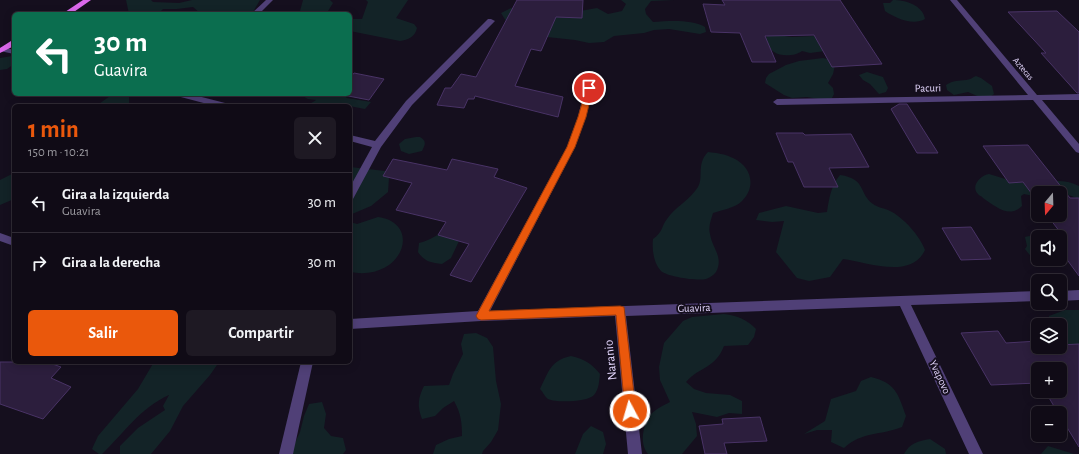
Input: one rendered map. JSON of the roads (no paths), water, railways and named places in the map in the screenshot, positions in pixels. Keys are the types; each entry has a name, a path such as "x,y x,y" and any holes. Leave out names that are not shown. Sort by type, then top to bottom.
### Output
{"main road":[{"path":"69,12 88,0"},
{"path":"1,50 12,44"}],"street":[{"path":"257,12 270,0"},
{"name":"Aztecas","path":"953,0 1079,150"},
{"path":"352,192 378,145 409,103 491,21"},
{"path":"1,50 12,52"},
{"path":"481,316 571,147 582,117 589,88"},
{"path":"188,96 218,104"},
{"name":"Pacuri","path":"777,102 1079,97"},
{"path":"352,138 378,145"},
{"path":"0,237 12,241"},
{"path":"1067,296 1079,295"},
{"name":"Guavira","path":"352,324 620,310 1031,296"},
{"name":"Yvapovo","path":"903,300 976,454"},
{"name":"Naranio","path":"620,310 635,454"},
{"path":"286,454 307,364"}]}
